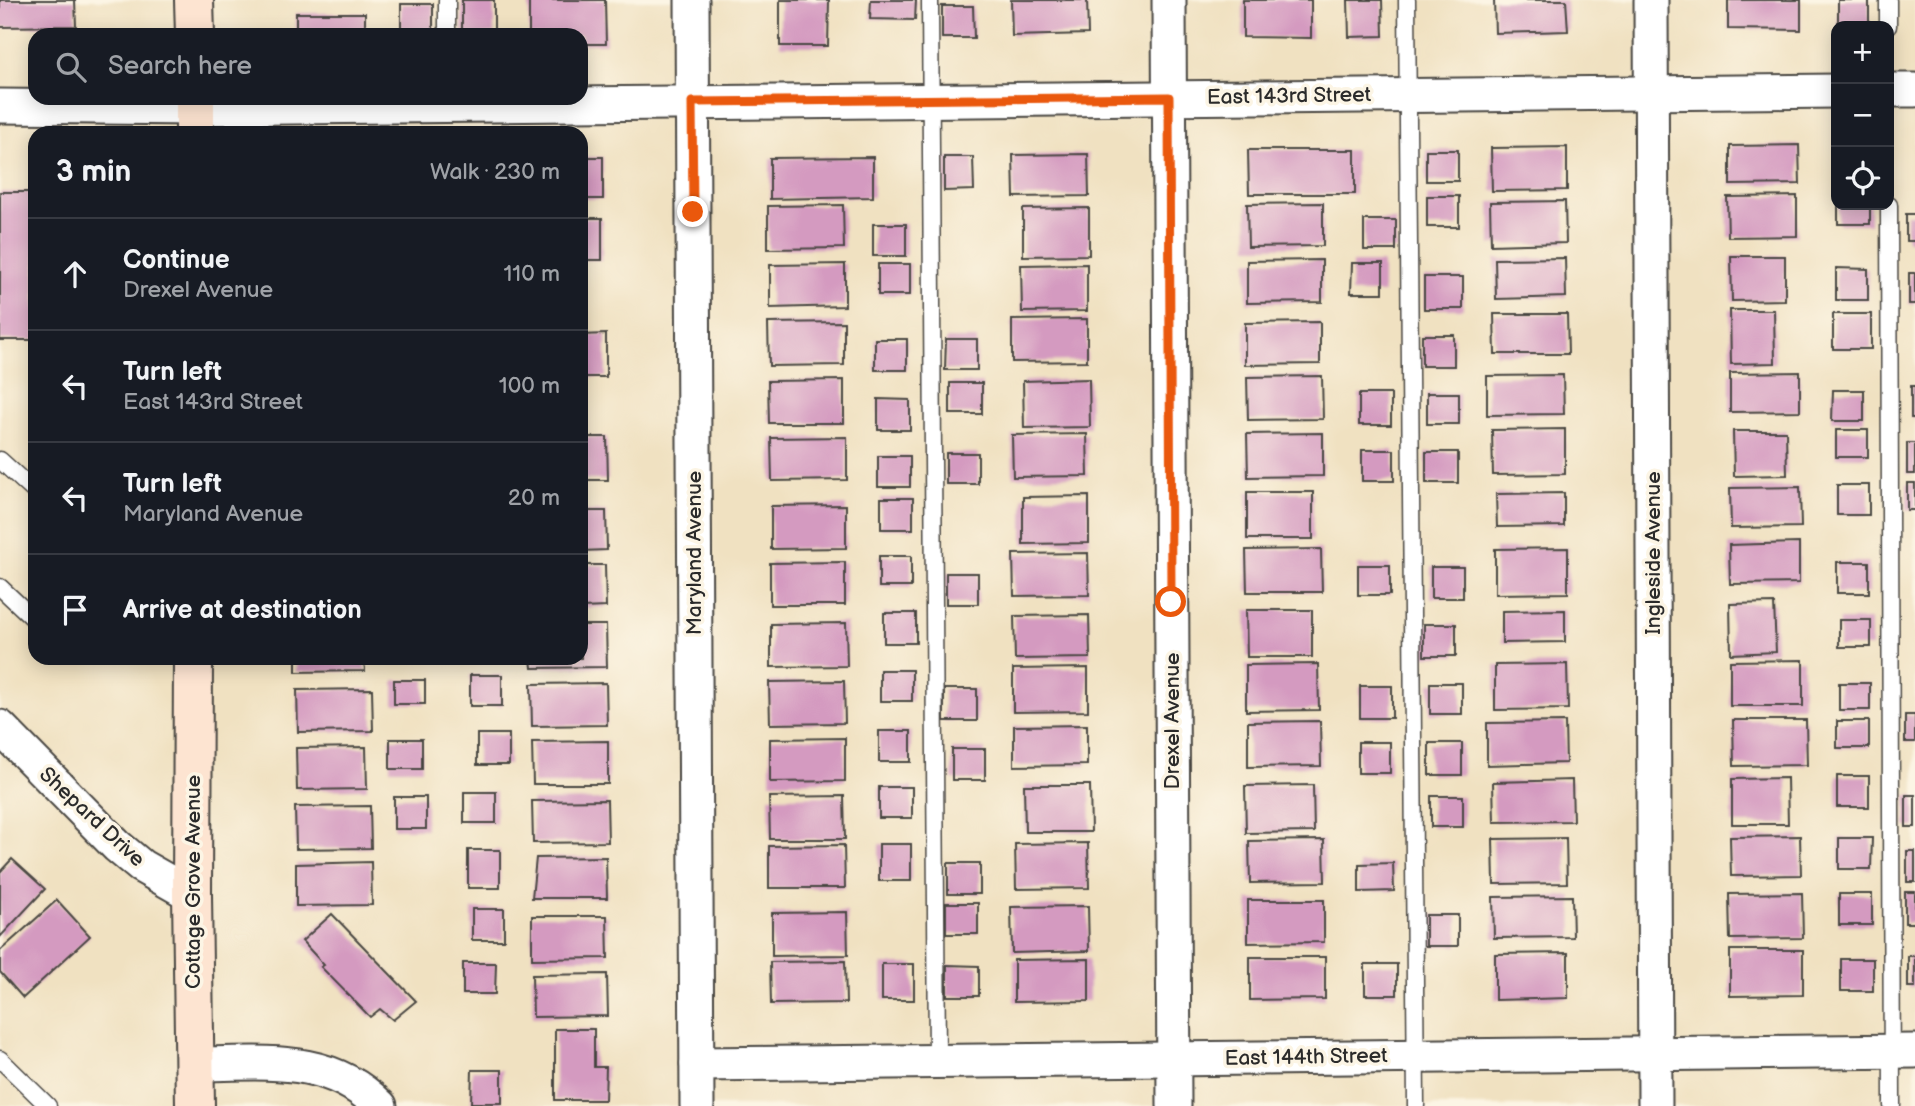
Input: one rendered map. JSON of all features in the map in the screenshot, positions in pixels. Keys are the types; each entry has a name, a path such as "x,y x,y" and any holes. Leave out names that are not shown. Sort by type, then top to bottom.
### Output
{"street":[{"path":"194,0 195,28"},
{"name":"Maryland Avenue","path":"692,0 697,1106"},
{"name":"Drexel Avenue","path":"1169,0 1174,1106"},
{"name":"Ingleside Avenue","path":"1651,0 1655,1106"},
{"name":"East 143rd Street","path":"588,102 931,101 1831,90"},
{"path":"1894,90 1915,90"},
{"name":"East 143rd Street","path":"0,106 195,113 363,105"},
{"name":"Cottage Grove Avenue","path":"193,665 195,1106"},
{"name":"Shepard Drive","path":"0,727 117,846 141,866 192,895"},
{"name":"East 144th Street","path":"697,1064 1904,1051"},
{"path":"195,1064 273,1063 305,1066 338,1075 370,1096 380,1106"}],"lane":[{"path":"447,0 447,28"},
{"path":"930,0 937,1061"},
{"path":"1407,0 1416,1106"},
{"path":"1888,0 1888,21"},
{"path":"1889,210 1904,1051 1892,1106"},
{"path":"0,460 28,486"},
{"path":"0,587 28,613"},
{"path":"0,1059 48,1106"}],"building":[{"path":"0,0 75,0 76,26 0,27"},
{"path":"462,0 494,0 494,28 462,28"},
{"path":"529,0 605,0 606,44 588,44 588,28 529,28"},
{"path":"780,0 829,0 828,46 780,46"},
{"path":"871,0 916,0 915,20 870,19"},
{"path":"1011,0 1087,0 1088,34 1012,36"},
{"path":"1243,0 1311,0 1311,38 1243,37"},
{"path":"1348,0 1382,0 1383,36 1349,37"},
{"path":"1494,0 1566,0 1568,31 1495,33"},
{"path":"1728,0 1801,0 1801,30 1728,29"},
{"path":"1838,0 1869,0 1869,21 1838,21"},
{"path":"401,4 433,4 433,28 401,28"},
{"path":"942,6 973,6 974,38 942,38"},
{"path":"296,13 365,13 365,28 296,28"},
{"path":"1799,145 1800,184 1730,185 1730,146"},
{"path":"1567,147 1567,190 1492,191 1491,148"},
{"path":"1248,150 1355,150 1355,194 1249,194"},
{"path":"1426,150 1458,150 1458,181 1426,181"},
{"path":"1088,154 1089,196 1014,197 1013,155"},
{"path":"588,157 603,157 603,199 588,199"},
{"path":"873,157 873,197 770,199 770,158"},
{"path":"944,157 973,157 974,190 944,191"},
{"path":"0,192 28,192 28,340 0,340"},
{"path":"1427,196 1459,196 1459,227 1427,227"},
{"path":"1797,196 1797,236 1728,237 1727,197"},
{"path":"1565,201 1566,243 1491,245 1490,202"},
{"path":"1323,203 1323,246 1248,247 1247,204"},
{"path":"843,205 844,248 768,249 768,206"},
{"path":"1089,208 1089,255 1023,256 1023,209"},
{"path":"1838,210 1870,210 1870,224 1838,224"},
{"path":"1906,214 1915,214 1915,241 1906,241"},
{"path":"588,218 602,218 602,260 588,260"},
{"path":"1364,220 1396,220 1396,250 1364,250"},
{"path":"873,224 906,224 906,256 873,256"},
{"path":"1731,256 1785,256 1785,300 1732,301"},
{"path":"1565,258 1566,297 1496,299 1495,259"},
{"path":"1322,260 1322,302 1247,303 1247,261"},
{"path":"1352,263 1383,263 1383,293 1351,293"},
{"path":"845,264 845,306 770,308 770,265"},
{"path":"878,264 910,264 910,295 878,295"},
{"path":"1087,264 1087,311 1022,312 1021,265"},
{"path":"1836,268 1868,269 1868,300 1836,300"},
{"path":"1909,273 1915,273 1915,304 1909,304"},
{"path":"1424,277 1463,277 1463,309 1424,309"},
{"path":"1730,310 1774,310 1775,363 1731,364"},
{"path":"1494,314 1567,314 1568,354 1495,354"},
{"path":"1833,314 1871,314 1871,349 1833,349"},
{"path":"1087,319 1087,361 1012,362 1012,320"},
{"path":"844,322 844,365 769,366 768,323"},
{"path":"1320,322 1320,364 1245,365 1245,323"},
{"path":"606,334 606,377 588,377 588,335"},
{"path":"1422,335 1454,335 1454,366 1422,366"},
{"path":"875,339 907,339 907,370 875,370"},
{"path":"946,339 977,339 977,370 945,370"},
{"path":"1800,372 1800,411 1730,412 1730,373"},
{"path":"1563,375 1564,414 1487,415 1487,376"},
{"path":"1322,376 1323,419 1248,420 1247,377"},
{"path":"1089,379 1090,427 1024,428 1023,381"},
{"path":"844,380 844,423 769,423 768,381"},
{"path":"950,383 982,383 982,414 950,414"},
{"path":"1911,386 1915,386 1915,418 1911,418"},
{"path":"1833,390 1864,390 1864,421 1832,421"},
{"path":"1427,393 1459,393 1459,424 1427,424"},
{"path":"1359,394 1391,394 1391,425 1359,425"},
{"path":"878,399 910,400 910,430 878,430"},
{"path":"1565,429 1565,474 1493,475 1492,430"},
{"path":"1836,430 1868,430 1868,457 1836,457"},
{"path":"1733,431 1786,431 1787,475 1734,476"},
{"path":"1323,433 1323,476 1248,477 1247,434"},
{"path":"1087,434 1088,476 1013,477 1012,435"},
{"path":"588,437 607,437 608,480 588,480"},
{"path":"847,437 847,480 772,481 771,438"},
{"path":"1907,443 1915,443 1915,474 1907,474"},
{"path":"1362,450 1394,450 1394,481 1362,481"},
{"path":"1426,452 1458,452 1458,483 1426,483"},
{"path":"946,453 978,453 978,484 946,484"},
{"path":"878,456 910,456 910,487 878,487"},
{"path":"1907,483 1915,483 1915,510 1907,510"},
{"path":"1837,485 1869,485 1869,515 1837,515"},
{"path":"1800,487 1801,527 1731,528 1730,488"},
{"path":"1247,492 1313,492 1313,539 1247,539"},
{"path":"1564,493 1564,526 1497,527 1496,494"},
{"path":"1089,496 1089,543 1023,544 1023,497"},
{"path":"881,498 913,498 913,529 881,529"},
{"path":"846,505 846,548 771,549 771,506"},
{"path":"588,511 606,511 607,550 588,551"},
{"path":"1799,543 1799,583 1730,584 1729,545"},
{"path":"1568,548 1568,593 1495,594 1495,549"},
{"path":"1321,549 1322,592 1247,592 1246,550"},
{"path":"1088,553 1089,595 1014,596 1013,554"},
{"path":"879,556 911,556 911,587 879,587"},
{"path":"845,562 845,605 770,605 770,563"},
{"path":"1837,562 1869,562 1869,593 1837,593"},
{"path":"588,565 605,565 606,607 588,608"},
{"path":"1358,565 1390,565 1390,595 1358,595"},
{"path":"1431,567 1463,567 1463,598 1431,598"},
{"path":"946,573 978,573 978,604 946,604"},
{"path":"1774,603 1776,652 1731,654 1730,604"},
{"path":"1246,610 1312,610 1312,657 1247,657"},
{"path":"1565,610 1565,642 1502,643 1502,611"},
{"path":"884,613 916,613 916,643 884,643"},
{"path":"1089,615 1090,658 1015,659 1014,616"},
{"path":"1839,620 1871,620 1871,647 1839,647"},
{"path":"846,623 847,666 771,667 771,624"},
{"path":"1424,624 1456,624 1456,656 1424,656"},
{"path":"588,625 606,625 607,667 532,668 532,665 588,665"},
{"path":"1803,660 1803,706 1730,706 1730,661"},
{"path":"1318,664 1319,710 1246,711 1246,665"},
{"path":"1567,664 1568,709 1495,710 1495,665"},
{"path":"296,665 365,665 365,671 296,672"},
{"path":"1088,668 1088,711 1013,712 1013,669"},
{"path":"880,670 912,670 912,701 880,701"},
{"path":"470,675 502,675 502,706 470,706"},
{"path":"394,680 425,680 425,704 394,704"},
{"path":"844,681 845,723 770,724 769,682"},
{"path":"606,683 607,725 532,726 531,684"},
{"path":"1430,683 1462,683 1462,714 1430,714"},
{"path":"1839,683 1870,683 1870,710 1839,710"},
{"path":"1360,686 1392,686 1392,718 1360,718"},
{"path":"372,689 373,731 298,732 297,690"},
{"path":"944,689 977,689 977,721 944,721"},
{"path":"1905,715 1915,715 1915,742 1905,742"},
{"path":"1733,720 1806,720 1807,765 1734,766"},
{"path":"1320,721 1321,766 1248,767 1248,722"},
{"path":"1837,721 1869,721 1869,748 1837,748"},
{"path":"1565,722 1566,763 1487,765 1487,723"},
{"path":"1087,725 1087,765 1014,766 1014,726"},
{"path":"879,731 911,731 911,762 879,762"},
{"path":"477,734 509,734 509,765 477,765"},
{"path":"845,738 845,781 770,782 770,739"},
{"path":"390,739 422,739 422,769 390,769"},
{"path":"608,741 608,784 533,784 532,742"},
{"path":"1358,742 1390,742 1390,773 1358,773"},
{"path":"1429,743 1462,743 1462,775 1429,775"},
{"path":"366,747 367,789 297,790 296,748"},
{"path":"952,749 985,749 985,780 952,780"},
{"path":"1837,776 1869,776 1869,807 1837,807"},
{"path":"1787,778 1788,824 1732,824 1732,779"},
{"path":"1572,780 1573,821 1494,822 1493,782"},
{"path":"1024,785 1090,785 1091,832 1025,832"},
{"path":"1313,785 1314,832 1246,833 1245,786"},
{"path":"879,787 912,787 912,818 879,818"},
{"path":"464,792 496,792 496,823 464,823"},
{"path":"1906,795 1915,795 1915,827 1906,827"},
{"path":"844,796 845,839 770,839 769,797"},
{"path":"1431,796 1463,796 1463,827 1431,827"},
{"path":"394,797 426,797 426,829 394,829"},
{"path":"607,800 608,842 533,843 532,801"},
{"path":"370,806 371,848 296,849 295,807"},
{"path":"1800,836 1801,875 1731,876 1730,837"},
{"path":"1566,838 1567,883 1494,884 1493,839"},
{"path":"1839,838 1872,838 1871,869 1839,869"},
{"path":"1324,840 1325,882 1250,883 1249,841"},
{"path":"1088,843 1089,888 1016,889 1015,844"},
{"path":"879,844 911,844 911,881 879,881"},
{"path":"844,845 845,888 769,888 769,846"},
{"path":"468,850 500,850 500,888 468,888"},
{"path":"1907,851 1915,851 1915,882 1907,882"},
{"path":"606,857 607,898 532,898 536,858"},
{"path":"12,859 45,889 0,937 0,872"},
{"path":"371,862 372,905 296,906 296,864"},
{"path":"948,863 980,863 980,894 948,894"},
{"path":"1393,863 1394,891 1359,892 1359,864"},
{"path":"1905,892 1915,892 1915,923 1905,923"},
{"path":"1802,893 1803,938 1730,939 1729,894"},
{"path":"1839,894 1872,894 1872,925 1839,925"},
{"path":"1572,896 1573,937 1494,938 1493,897"},
{"path":"57,900 90,936 23,998 0,972 0,951"},
{"path":"1248,900 1324,900 1324,942 1248,943"},
{"path":"946,903 978,903 978,934 946,934"},
{"path":"1088,906 1089,951 1012,953 1011,907"},
{"path":"472,909 504,909 504,940 472,940"},
{"path":"847,912 848,955 772,956 772,913"},
{"path":"332,914 416,1001 393,1020 380,1009 370,1017 321,967 324,965 302,941"},
{"path":"1426,915 1458,915 1458,946 1426,946"},
{"path":"532,916 607,916 608,958 532,959"},
{"path":"1730,950 1803,950 1803,995 1730,996"},
{"path":"1568,953 1568,998 1495,1000 1495,954"},
{"path":"1908,956 1915,956 1915,987 1908,987"},
{"path":"1250,957 1325,957 1325,999 1250,1000"},
{"path":"1089,959 1089,1001 1014,1002 1014,960"},
{"path":"1841,959 1873,959 1873,991 1841,991"},
{"path":"845,961 846,1003 771,1004 770,962"},
{"path":"463,963 496,963 495,994 463,994"},
{"path":"882,964 914,964 914,1000 882,1000"},
{"path":"1365,964 1397,964 1397,995 1365,995"},
{"path":"947,965 979,966 979,996 947,996"},
{"path":"607,974 608,1016 533,1017 532,975"},
{"path":"555,1029 594,1029 594,1067 606,1067 605,1100 555,1100"},
{"path":"472,1070 502,1070 502,1103 471,1103"}],"route":[{"path":"693,212 692,102 1169,97 1171,602"}]}
